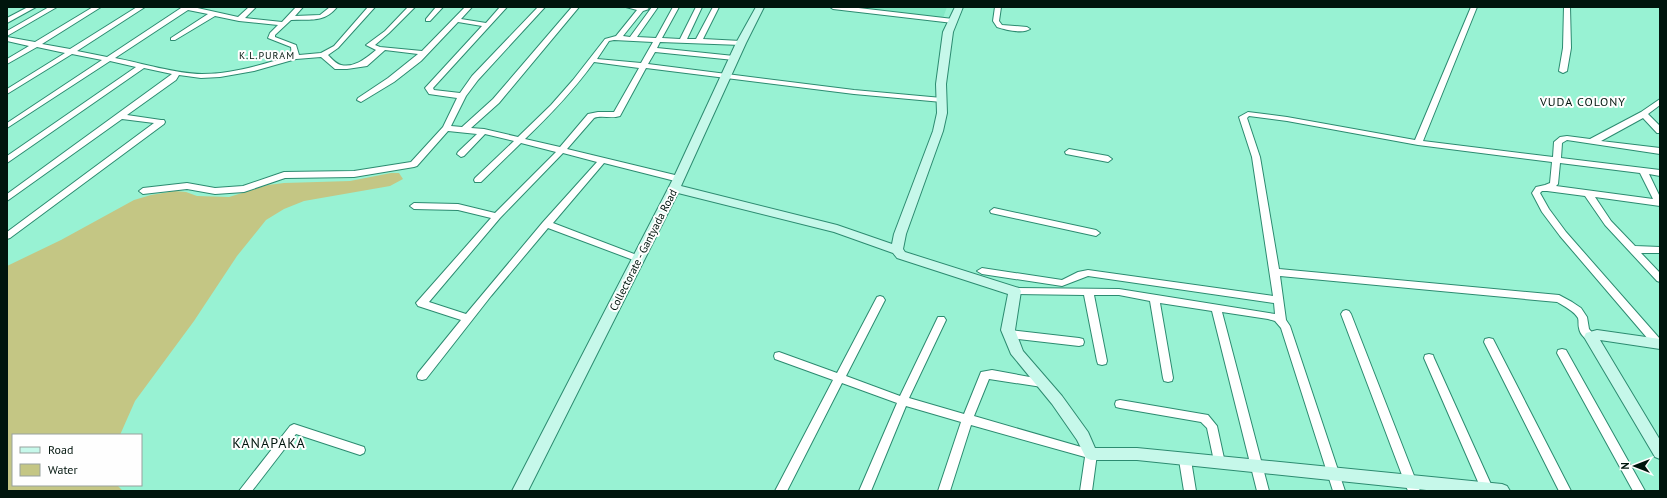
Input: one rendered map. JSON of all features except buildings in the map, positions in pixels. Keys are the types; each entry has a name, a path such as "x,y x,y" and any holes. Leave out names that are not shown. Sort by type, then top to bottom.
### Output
{"street":[{"path":"7,21 33,7"},
{"path":"7,34 54,7"},
{"path":"7,62 98,7"},
{"path":"7,92 142,7"},
{"path":"7,126 185,7 239,19 287,21 321,17 327,14 334,7"},
{"path":"239,19 253,7"},
{"path":"296,57 294,46 271,38 272,34 300,7"},
{"path":"7,39 34,46 72,51 177,73 201,76 220,75 254,69 296,57 323,55 336,47 372,7"},
{"path":"380,49 370,45 387,32 411,8 419,7"},
{"path":"361,100 391,80 424,53 469,7"},
{"path":"462,96 432,92 429,88 504,7"},
{"path":"143,191 187,186 215,191 244,189 284,175 354,174 414,164 446,128 462,96 490,62 542,7"},
{"path":"465,128 496,101 576,7"},
{"path":"629,7 654,8"},
{"path":"467,318 421,303 428,297 497,216 562,150 592,115 613,116 617,114 676,7"},
{"path":"682,41 699,7"},
{"path":"699,41 716,7"},
{"name":"Collectorate - Gantyada Road","path":"520,491 677,183 741,43 760,7"},
{"path":"833,7 953,21"},
{"path":"897,250 900,234 938,131 942,113 943,65 948,32 959,7"},
{"path":"998,7 996,21 999,26 1027,29"},
{"path":"1418,143 1474,7"},
{"path":"1563,71 1567,48 1567,7"},
{"path":"428,20 439,8"},
{"path":"618,38 642,8"},
{"path":"632,39 654,8"},
{"path":"173,39 213,14"},
{"path":"456,20 486,25"},
{"path":"478,180 554,107 576,82 591,60 610,38 741,43"},
{"path":"323,55 338,67 347,67 364,64 380,49 385,47 424,53"},
{"path":"652,50 734,58"},
{"path":"591,60 890,96 942,100"},
{"path":"7,160 142,66"},
{"path":"7,198 173,78 177,73"},
{"path":"1591,142 1644,114 1660,100"},
{"path":"1281,321 1275,272 1256,157 1242,117 1248,114 1418,143 1660,173"},
{"path":"1644,114 1660,132"},
{"path":"7,236 161,122 120,116"},
{"path":"446,128 465,128 484,132 602,161 837,229 897,250 901,255 1015,291 1119,292 1273,316 1281,321 1285,326 1339,491"},
{"path":"461,154 484,132"},
{"path":"1546,188 1554,184 1555,159 1558,142 1560,140 1567,138 1660,151"},
{"path":"1069,152 1108,159"},
{"path":"422,376 467,318 546,224 602,161"},
{"path":"1643,171 1660,203"},
{"path":"1659,343 1563,234 1549,216 1536,193 1539,189 1546,188 1588,195 1660,203"},
{"path":"1588,195 1608,223 1660,279"},
{"path":"414,206 458,207 497,216"},
{"path":"994,211 1096,233"},
{"path":"546,224 639,259"},
{"path":"1631,249 1660,250"},
{"path":"982,271 1062,283 1072,282 1080,275 1088,273 1278,300"},
{"path":"1275,272 1559,299 1573,307 1582,318 1583,327 1591,337 1660,453"},
{"path":"1015,291 1008,330 1018,354 1057,400 1083,436 1091,454 1086,491"},
{"path":"1088,292 1102,361"},
{"path":"1154,298 1168,378"},
{"path":"781,491 880,300"},
{"path":"1216,308 1263,491"},
{"path":"1346,314 1412,486"},
{"path":"865,491 903,401 941,320"},
{"path":"1010,334 1079,342"},
{"path":"1591,337 1597,335 1659,343"},
{"path":"1490,342 1565,491"},
{"path":"1562,353 1639,491"},
{"path":"779,356 903,401 1091,454 1137,454 1333,474 1412,486 1502,491"},
{"path":"1429,358 1488,490"},
{"path":"944,491 961,435 985,375 992,374 1042,383"},
{"path":"1120,404 1204,418 1208,420 1212,426 1219,463"},
{"path":"245,491 294,429 360,450"},
{"path":"1185,460 1190,491"}],"shaded area":[{"path":"855,7 947,7 943,18"}],"water":[{"path":"391,173 399,173 403,179 390,186 304,201 284,209 266,220 237,256 194,321 135,401 120,434 12,434 12,486 118,486 123,491 7,491 7,266 61,240 134,200 151,195 175,191 186,192 197,196 229,197 268,185 284,183 350,181"}],"district":[{"name":"K.L.PURAM","path":"267,55"},
{"name":"VUDA COLONY","path":"1583,101"},
{"name":"KANAPAKA","path":"269,443"}]}
